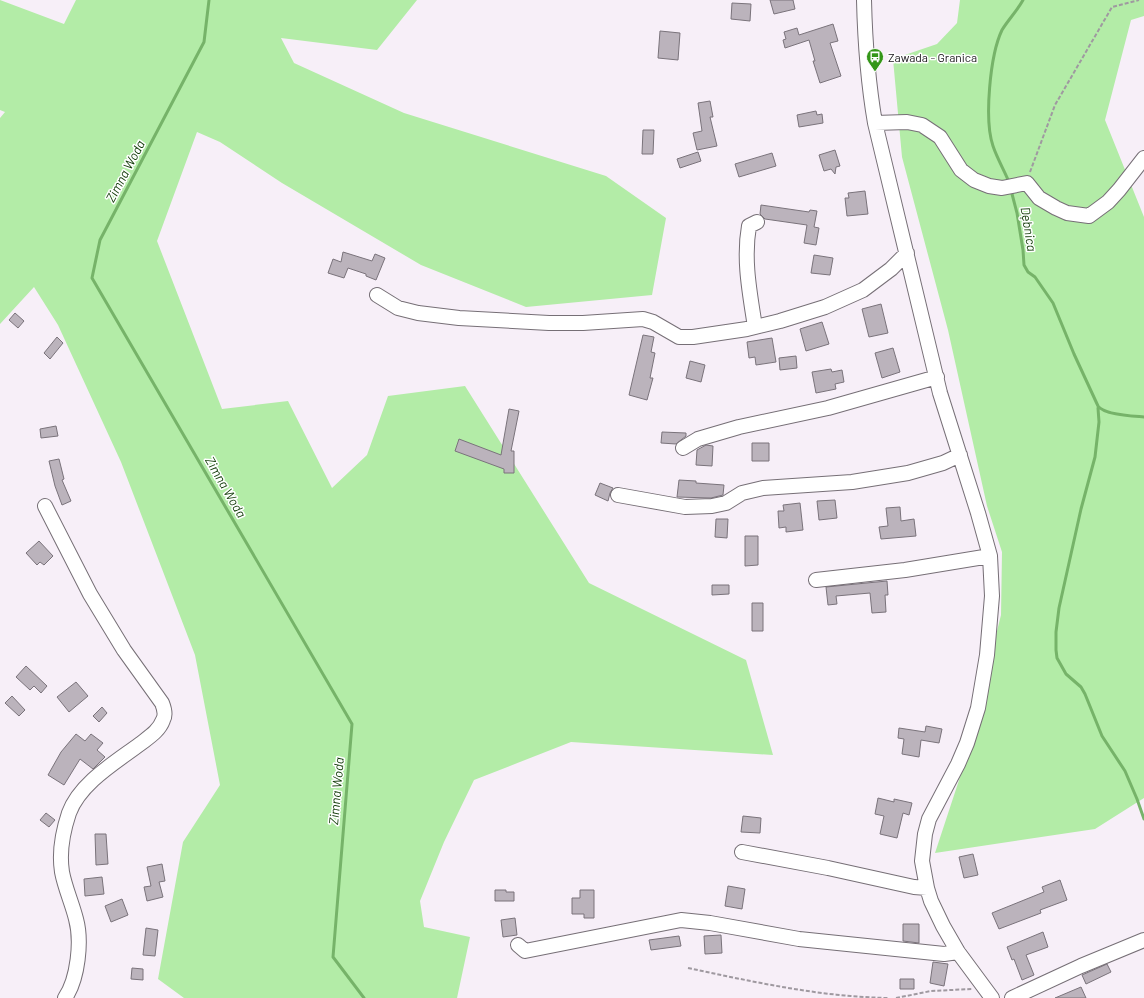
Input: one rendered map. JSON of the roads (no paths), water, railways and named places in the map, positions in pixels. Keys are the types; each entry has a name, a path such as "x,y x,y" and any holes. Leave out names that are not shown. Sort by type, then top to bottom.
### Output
{"street":[{"path":"864,0 868,85 875,123 940,393 990,556 992,596 987,655 978,708 967,743 958,764 934,808 925,834 922,861 931,901 943,926 958,952 992,998"},
{"path":"875,123 907,122 922,125 940,137 961,170 974,180 989,186 1002,188 1027,183 1039,198 1067,214 1089,216 1108,202 1144,158"},
{"path":"754,327 748,279 747,239 749,226 757,222"},
{"path":"377,295 398,308 418,313 459,318 556,323 583,323 643,319 654,322 679,337 693,337 754,327 780,321 825,307 863,290 907,253"},
{"path":"683,448 698,439 828,408 937,377"},
{"path":"618,496 684,507 712,506 726,503 742,493 763,488 852,482 908,473 943,463 960,455"},
{"path":"44,506 90,594 124,650 162,703 164,711 164,719 157,730 103,770 79,795 66,822 62,842 62,872 76,919 79,935 75,975 70,991 65,998"},
{"path":"816,580 905,570 990,556"},
{"path":"742,852 828,868 914,887 927,888"},
{"path":"518,945 526,951 681,920 710,923 799,939 944,954 958,952"},
{"path":"1012,998 1081,966 1144,940"}],"waterway":[{"name":"Zimna Woda","path":"209,0 204,42 100,240 92,278 352,724 333,957 364,998"},
{"name":"Dębnica","path":"1009,182 993,146 990,135 990,88 994,55 1002,30 1023,0"},
{"name":"Dębnica","path":"1011,190 1017,213 1024,265 1028,272 1035,277 1053,303 1098,406 1101,409 1112,413 1144,417"},
{"path":"1098,408 1099,422 1095,457 1081,509 1059,608 1056,632 1056,650 1057,658 1066,674 1081,687 1085,694 1102,736 1125,771 1144,819"}],"place":[{"name":"Zawada - Granica","path":"875,72"}]}
